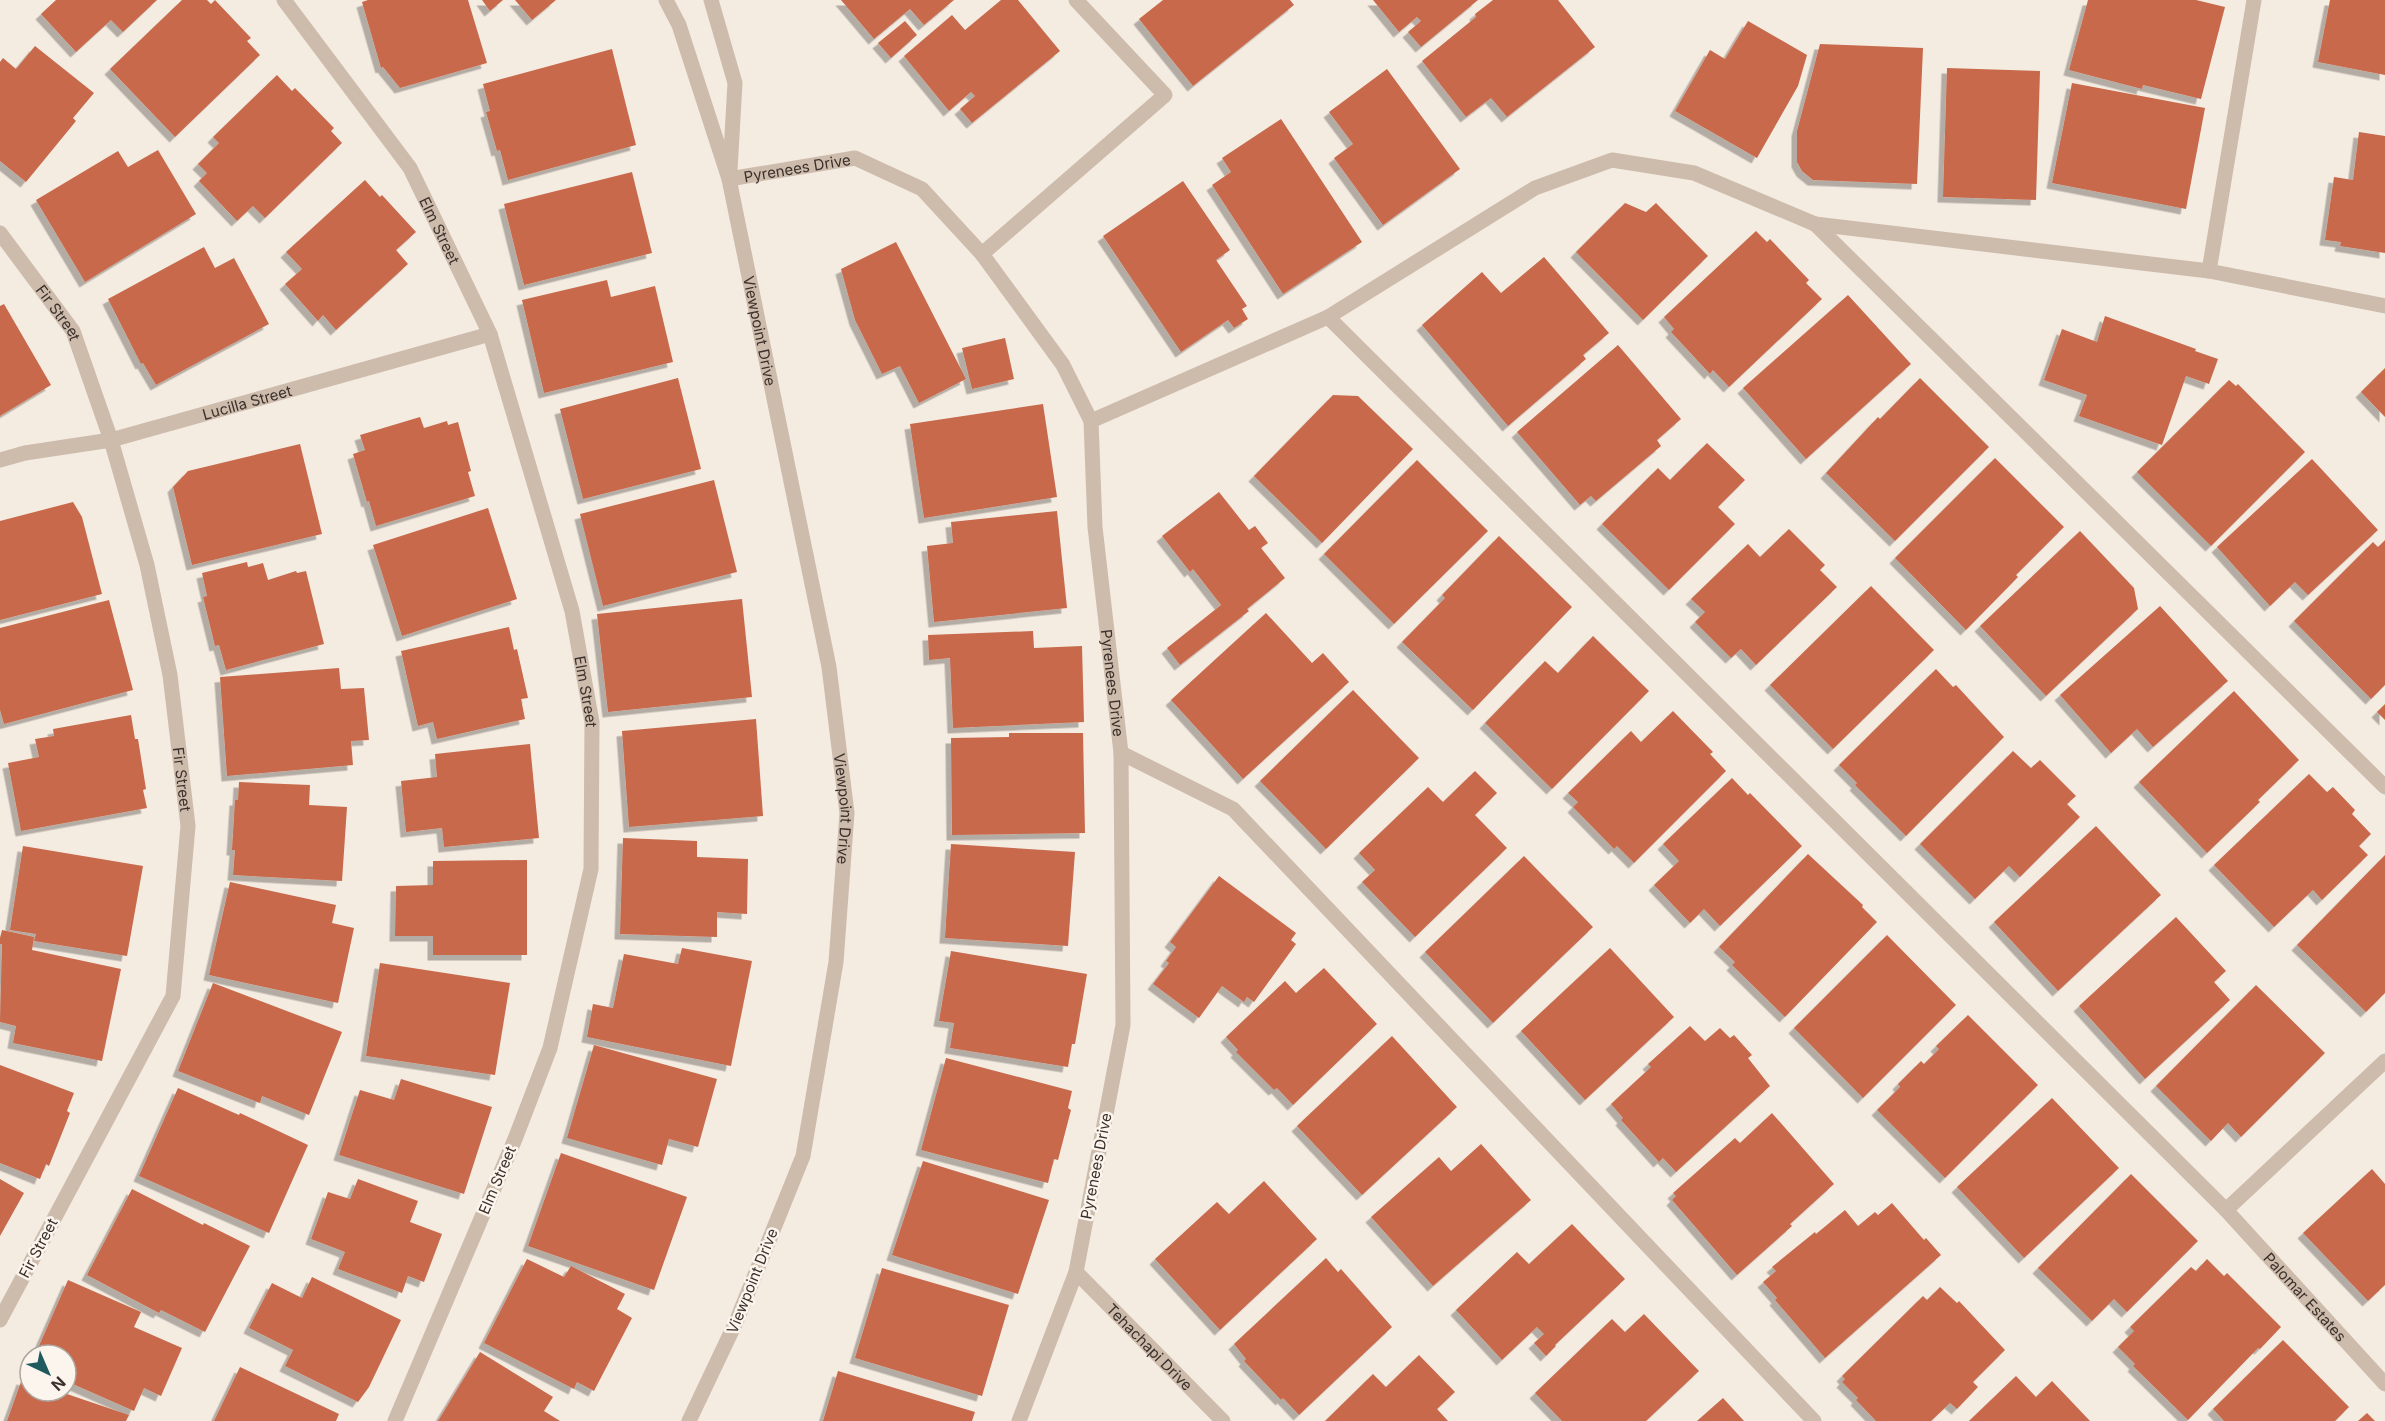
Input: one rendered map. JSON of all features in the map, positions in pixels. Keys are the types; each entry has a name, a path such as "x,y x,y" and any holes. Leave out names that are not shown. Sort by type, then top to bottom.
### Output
{"street":[{"name":"Elm Street","path":"284,0 410,168 490,333 572,611 592,722 591,869 550,1048 510,1150 396,1421"},
{"name":"Viewpoint Drive","path":"666,0 679,25 729,179 829,667 847,813 836,962 803,1156 736,1322 689,1421"},
{"name":"Viewpoint Drive","path":"711,0 735,83 729,179"},
{"path":"982,254 1165,94 1076,0"},
{"path":"2209,271 2254,0"},
{"name":"Pyrenees Drive","path":"729,179 855,158 922,189 982,254 1063,365 1091,421 1095,527 1121,753 1123,1025 1077,1272 1019,1421"},
{"path":"1091,421 1328,317 1535,188 1612,160 1694,173 1815,224 2209,271 2385,306"},
{"path":"1815,224 2385,787"},
{"name":"Fir Street","path":"0,233 73,331 111,440 147,565 170,675 188,826 173,996 0,1320"},
{"name":"Palomar Estates","path":"1328,317 2226,1210 2385,1384"},
{"name":"Lucilla Street","path":"0,460 25,453 111,440 490,333"},
{"path":"1121,753 1233,809 1814,1421"},
{"path":"2226,1210 2385,1061"},
{"name":"Tehachapi Drive","path":"1077,1272 1223,1421"}],"building":[{"path":"56,0 157,0 123,32 111,20 76,52 41,14"},
{"path":"182,0 207,0 211,4 215,0 251,38 247,41 260,55 175,137 110,69"},
{"path":"368,0 468,0 487,63 400,88 383,67 381,68 362,2"},
{"path":"482,0 503,0 490,11"},
{"path":"515,0 556,0 532,20"},
{"path":"841,0 954,0 924,25 910,9 874,39"},
{"path":"1001,0 1018,0 1060,51 972,123 960,109 975,96 971,92 949,111 904,56 952,15 965,30"},
{"path":"1163,0 1290,0 1294,5 1193,86 1139,19"},
{"path":"1373,0 1478,0 1421,47 1408,32 1421,21 1417,17 1399,32"},
{"path":"1493,0 1558,0 1595,47 1507,117 1491,98 1466,117 1422,61 1476,17 1475,14"},
{"path":"2088,0 2196,0 2225,7 2201,99 2143,85 2142,89 2069,70"},
{"path":"2330,0 2385,0 2385,75 2318,62"},
{"path":"905,21 917,35 891,58 878,43"},
{"path":"1748,21 1807,55 1798,86 1757,158 1675,111 1710,50 1725,59"},
{"path":"1820,44 1923,48 1917,184 1813,180 1802,171 1797,162 1797,131"},
{"path":"35,46 94,93 73,118 76,121 26,182 0,161 0,62 3,58 16,69"},
{"path":"612,49 636,145 508,180 486,112 490,111 483,84"},
{"path":"1947,68 2040,71 2036,200 1943,197"},
{"path":"1387,69 1460,169 1383,225 1334,158 1353,144 1329,112"},
{"path":"277,75 292,91 295,88 334,128 331,131 342,143 265,218 253,206 237,221 199,181 207,173 198,164 219,143 213,137"},
{"path":"2072,83 2205,108 2186,209 2052,183"},
{"path":"1281,119 1362,242 1283,294 1212,185 1231,172 1222,158"},
{"path":"2359,132 2385,136 2385,253 2340,246 2341,242 2325,240 2334,177 2353,180"},
{"path":"158,150 196,214 85,282 36,200 118,151 128,167"},
{"path":"632,172 652,253 524,285 504,204"},
{"path":"365,180 416,232 396,250 408,264 336,330 323,315 318,321 285,284 302,269 286,252"},
{"path":"1183,181 1230,250 1216,260 1247,306 1242,309 1248,319 1234,328 1228,320 1181,352 1103,236"},
{"path":"1625,203 1646,212 1656,203 1708,256 1643,320 1576,252"},
{"path":"1756,231 1767,242 1770,239 1809,280 1806,283 1822,299 1729,387 1713,370 1710,374 1671,332 1674,329 1664,317"},
{"path":"896,242 966,379 919,403 900,366 882,374 855,320 841,269"},
{"path":"204,247 215,268 234,258 269,324 156,385 143,363 141,364 108,299"},
{"path":"1544,257 1609,333 1583,355 1586,359 1508,426 1422,325 1482,272 1501,293"},
{"path":"607,280 611,297 655,286 673,362 544,393 522,300"},
{"path":"1848,295 1911,364 1806,459 1743,388"},
{"path":"4,304 51,385 0,416 0,306"},
{"path":"2105,316 2218,359 2209,384 2186,376 2162,445 2079,416 2087,395 2044,380 2062,329 2097,342"},
{"path":"1005,338 1014,379 972,389 962,348"},
{"path":"1618,345 1681,419 1657,440 1661,446 1596,501 1591,496 1580,505 1517,432"},
{"path":"2385,368 2385,417 2361,392"},
{"path":"678,378 701,469 583,499 560,409"},
{"path":"1920,378 1989,447 1895,541 1826,473 1878,417 1880,419"},
{"path":"2229,380 2236,386 2238,384 2305,452 2211,546 2137,472"},
{"path":"1333,395 1358,396 1413,449 1322,543 1254,476"},
{"path":"1043,404 1057,497 924,518 910,424"},
{"path":"420,417 424,428 447,421 448,425 458,422 475,496 376,526 353,454 365,450 360,435"},
{"path":"1707,443 1745,480 1718,507 1735,524 1669,590 1602,524 1658,468 1670,480"},
{"path":"300,444 322,534 192,565 173,487 188,471"},
{"path":"1995,458 2064,527 1966,630 1895,558"},
{"path":"2312,459 2378,530 2308,595 2295,582 2270,606 2217,547"},
{"path":"1417,460 1488,531 1394,624 1324,554"},
{"path":"714,480 737,572 603,606 580,514"},
{"path":"1219,492 1249,530 1255,526 1268,543 1261,548 1285,578 1247,609 1249,611 1180,665 1167,648 1221,605 1193,569 1190,572 1162,536"},
{"path":"73,502 82,517 102,594 0,620 0,521"},
{"path":"488,508 517,599 402,636 373,545"},
{"path":"1057,511 1067,608 934,622 927,546 953,543 951,522"},
{"path":"1789,529 1825,565 1820,570 1837,587 1756,665 1741,649 1731,658 1695,622 1705,612 1691,599 1748,544 1760,557"},
{"path":"2080,531 2134,588 2138,609 2046,696 1980,626"},
{"path":"1499,536 1572,607 1473,710 1402,642 1445,598 1442,595"},
{"path":"2385,540 2385,685 2371,699 2294,621 2373,542 2378,547"},
{"path":"247,562 248,567 263,563 268,580 296,571 297,573 306,571 324,644 226,670 219,645 215,646 203,597 207,596 202,573"},
{"path":"1871,586 1934,650 1833,749 1770,685"},
{"path":"742,599 752,697 608,712 597,614"},
{"path":"109,600 133,690 4,724 0,710 0,628"},
{"path":"2160,606 2228,681 2153,747 2137,729 2111,753 2060,695"},
{"path":"1266,613 1312,663 1323,653 1349,682 1243,779 1171,700"},
{"path":"509,627 514,650 517,649 528,698 521,699 525,719 437,739 433,722 418,726 401,651"},
{"path":"1033,631 1034,648 1082,646 1084,722 953,728 950,658 929,660 928,635"},
{"path":"1593,636 1649,691 1552,789 1485,723 1545,661 1558,673"},
{"path":"339,668 341,689 364,688 369,740 351,741 353,765 227,776 220,677"},
{"path":"1936,669 1953,687 1956,685 2004,737 1906,836 1855,785 1857,783 1839,765"},
{"path":"1353,690 1419,758 1326,849 1260,781"},
{"path":"2234,691 2299,760 2258,800 2260,802 2207,853 2139,782"},
{"path":"2385,704 2385,720 2377,712"},
{"path":"1673,711 1713,752 1710,754 1726,771 1634,863 1617,846 1614,849 1573,807 1578,802 1568,793 1631,731 1641,742"},
{"path":"131,715 135,739 138,739 147,808 21,831 8,763 39,757 35,739 54,736 53,729"},
{"path":"756,719 763,816 629,827 622,731"},
{"path":"1009,733 1083,733 1085,833 952,835 951,738 1009,737"},
{"path":"530,744 539,838 444,847 442,828 406,832 401,781 437,777 435,754"},
{"path":"2013,751 2031,768 2040,760 2076,796 2067,804 2080,817 2020,877 2009,866 1975,899 1920,844"},
{"path":"1475,771 1497,793 1475,815 1507,848 1415,937 1362,882 1375,870 1359,853 1428,787 1443,802"},
{"path":"2309,774 2327,792 2333,787 2355,810 2352,814 2371,834 2359,846 2368,855 2322,900 2313,890 2274,927 2214,865"},
{"path":"1732,778 1802,846 1720,926 1704,909 1690,923 1654,885 1679,861 1663,844"},
{"path":"239,782 310,785 309,805 347,807 342,881 233,875 235,800 238,800"},
{"path":"2096,826 2161,895 2058,991 1994,922"},
{"path":"623,838 697,841 697,857 748,859 747,914 717,912 717,937 620,934"},
{"path":"951,844 1075,852 1068,946 945,938"},
{"path":"23,846 143,866 127,956 34,941 36,934 10,930"},
{"path":"1808,854 1863,905 1862,907 1877,922 1785,1017 1732,965 1735,962 1719,947"},
{"path":"2385,855 2385,993 2366,1012 2297,945"},
{"path":"1524,856 1593,927 1493,1023 1425,952"},
{"path":"527,860 527,955 433,955 433,936 395,936 396,886 433,885 433,861"},
{"path":"1219,876 1296,933 1291,940 1296,944 1254,1002 1247,997 1244,1002 1222,986 1199,1018 1153,984 1169,963 1166,961 1176,947 1170,942"},
{"path":"230,882 336,905 332,923 354,928 338,1003 209,975"},
{"path":"2176,917 2226,971 2214,982 2230,1000 2145,1079 2079,1006"},
{"path":"2,930 34,937 32,950 121,969 102,1061 13,1043 16,1026 0,1022 2,944 0,944 0,938"},
{"path":"1887,935 1956,1005 1863,1098 1794,1028"},
{"path":"682,948 752,961 731,1066 587,1037 593,1004 613,1008 624,954 678,964"},
{"path":"1610,948 1674,1017 1585,1100 1521,1031"},
{"path":"951,951 1087,974 1075,1044 1072,1044 1068,1067 950,1048 954,1023 939,1021"},
{"path":"380,963 510,983 495,1075 366,1056"},
{"path":"1324,968 1377,1024 1293,1105 1277,1088 1274,1090 1236,1052 1238,1050 1226,1037 1285,981 1296,993"},
{"path":"213,983 342,1032 309,1115 262,1096 260,1103 178,1071"},
{"path":"2256,985 2325,1053 2241,1137 2228,1123 2211,1141 2156,1086"},
{"path":"1968,1015 2038,1085 1945,1178 1877,1110 1900,1087 1898,1084 1921,1061 1924,1064 1939,1049 1936,1046"},
{"path":"1690,1026 1705,1041 1720,1028 1730,1038 1734,1035 1752,1055 1748,1058 1770,1086 1676,1172 1663,1158 1659,1162 1621,1120 1623,1118 1611,1104 1651,1067 1648,1064"},
{"path":"1392,1036 1457,1107 1362,1195 1297,1126"},
{"path":"594,1045 717,1079 698,1147 669,1139 662,1165 567,1138"},
{"path":"946,1058 1072,1091 1068,1108 1071,1110 1058,1160 1054,1159 1048,1183 921,1150"},
{"path":"0,1065 74,1093 67,1111 70,1113 49,1166 46,1164 40,1179 0,1163"},
{"path":"401,1079 492,1107 464,1194 339,1155 360,1090 394,1100"},
{"path":"178,1088 239,1115 240,1113 308,1145 269,1233 139,1176"},
{"path":"2052,1098 2119,1168 2024,1258 1957,1187"},
{"path":"1772,1113 1834,1184 1790,1224 1792,1226 1737,1275 1672,1200 1676,1196 1673,1193 1735,1138 1740,1143"},
{"path":"1481,1144 1531,1200 1433,1286 1371,1217 1439,1157 1451,1171"},
{"path":"561,1153 687,1197 654,1290 528,1246"},
{"path":"923,1161 1049,1200 1018,1294 892,1255"},
{"path":"2372,1169 2385,1184 2385,1285 2368,1301 2303,1233"},
{"path":"2131,1174 2198,1241 2127,1312 2114,1299 2092,1321 2038,1268"},
{"path":"0,1179 24,1193 0,1236"},
{"path":"358,1179 418,1201 410,1222 442,1234 424,1282 408,1276 402,1293 338,1269 345,1252 311,1239 328,1192 350,1199"},
{"path":"1264,1181 1317,1239 1220,1330 1155,1259 1217,1202 1229,1214"},
{"path":"132,1189 250,1246 205,1332 161,1310 159,1313 87,1275"},
{"path":"1892,1203 1924,1240 1926,1238 1941,1255 1825,1358 1775,1300 1777,1298 1763,1282 1776,1271 1772,1267 1845,1210 1858,1226 1875,1212 1878,1215"},
{"path":"1572,1224 1625,1279 1546,1356 1534,1343 1544,1334 1537,1327 1502,1360 1456,1310 1517,1252 1529,1264"},
{"path":"1326,1258 1338,1272 1341,1269 1392,1327 1299,1415 1283,1398 1281,1400 1244,1361 1246,1359 1234,1344"},
{"path":"527,1259 564,1277 571,1266 625,1294 617,1309 632,1318 594,1391 577,1382 574,1389 484,1343"},
{"path":"2207,1259 2224,1276 2227,1273 2281,1327 2188,1420 2133,1366 2135,1364 2118,1347 2134,1331 2130,1327 2191,1267 2196,1271"},
{"path":"882,1268 1009,1305 982,1396 855,1358"},
{"path":"312,1277 401,1320 369,1387 358,1402 285,1366 293,1350 249,1328 272,1283 302,1298"},
{"path":"68,1280 141,1312 134,1327 182,1348 161,1396 144,1388 134,1411 78,1386 78,1343 40,1343"},
{"path":"1940,1287 1957,1303 1959,1301 2005,1350 1973,1382 1978,1387 1957,1409 1950,1403 1931,1421 1876,1421 1842,1382 1845,1379 1842,1376 1923,1296 1927,1300"},
{"path":"1644,1314 1699,1371 1646,1421 1562,1421 1535,1393 1612,1319 1625,1332"},
{"path":"2283,1340 2349,1407 2335,1421 2224,1421 2213,1409"},
{"path":"480,1352 553,1397 544,1411 560,1421 438,1421"},
{"path":"1419,1355 1455,1392 1437,1409 1448,1421 1325,1421 1373,1374 1386,1387"},
{"path":"240,1367 339,1414 336,1421 214,1421"},
{"path":"838,1371 975,1412 972,1421 823,1421"},
{"path":"2016,1376 2036,1397 2052,1381 2090,1421 1969,1421"},
{"path":"18,1390 18,1403 78,1403 78,1398 129,1415 126,1421 7,1421"},
{"path":"1723,1398 1744,1421 1697,1421"},
{"path":"2367,1413 2375,1421 2358,1421"}]}
